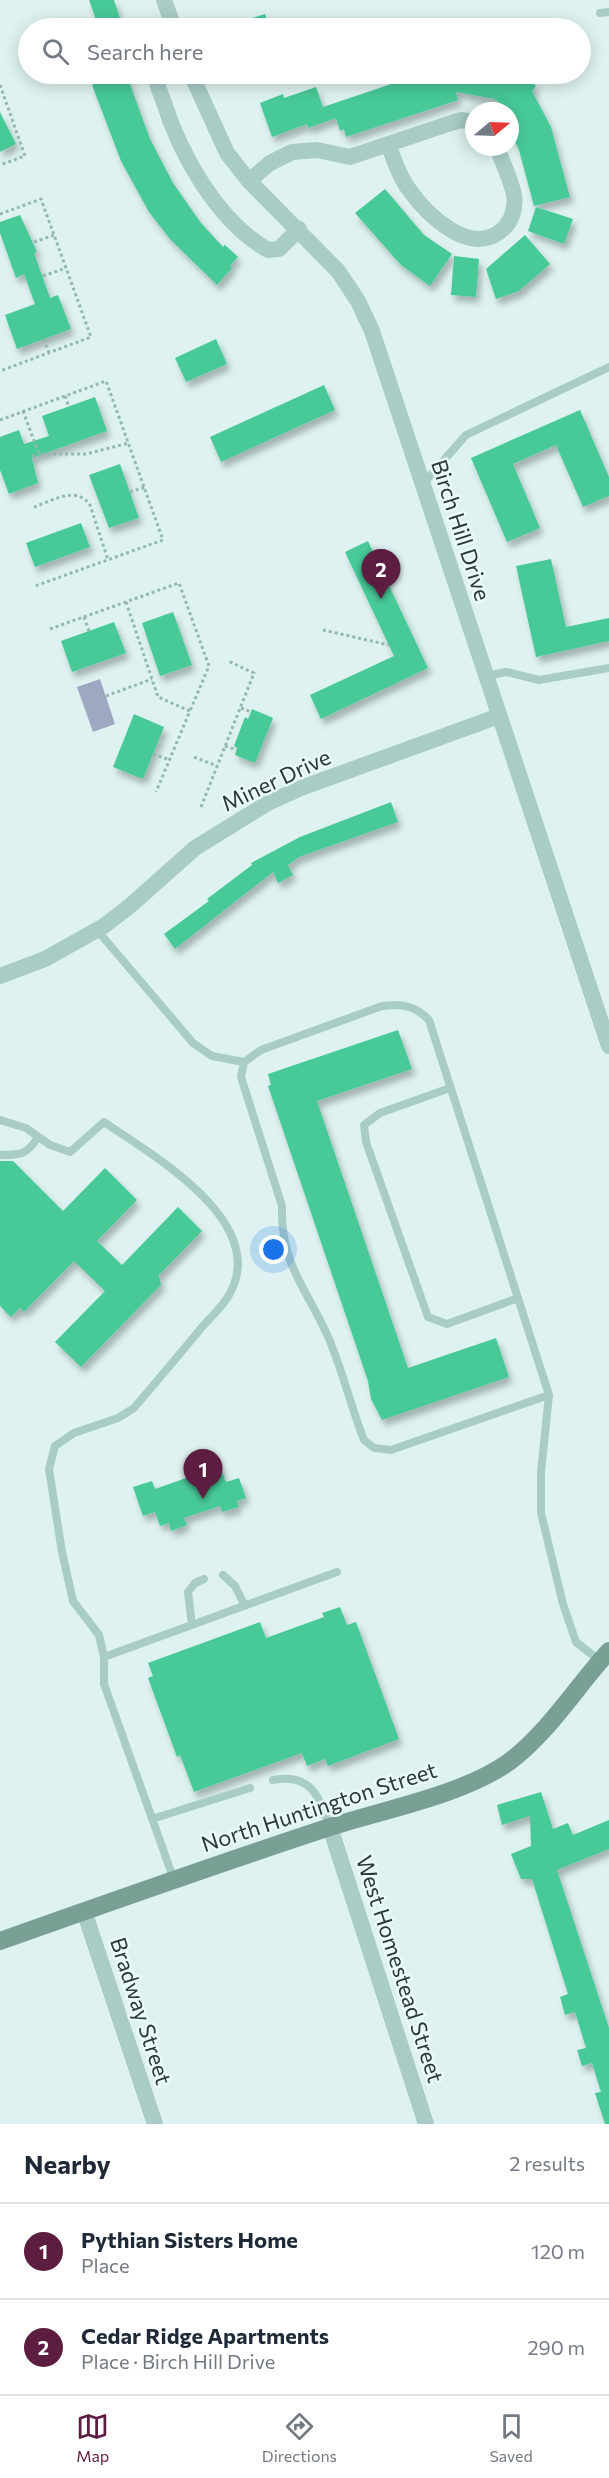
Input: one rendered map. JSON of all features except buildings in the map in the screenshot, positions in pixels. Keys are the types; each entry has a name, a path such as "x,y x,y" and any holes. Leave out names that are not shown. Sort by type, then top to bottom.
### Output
{"street":[{"path":"164,0 170,18"},
{"path":"159,84 165,108 190,164 225,213 259,245 268,250 279,249 299,230"},
{"name":"Birch Hill Drive","path":"195,84 227,153 249,182 338,271 358,301 372,331 609,1047"},
{"path":"249,182 270,163 292,152 317,150 350,158 451,123 465,121"},
{"path":"389,146 399,174 417,199 455,233 468,238 480,238 502,231 510,222 514,210 514,196 500,156"},
{"name":"Miner Drive","path":"0,976 45,959 97,930 131,905 195,848 268,803 301,788 499,716"},
{"name":"North Huntington Street","path":"0,1941 330,1827 487,1776 510,1761 530,1743 605,1656"},
{"name":"West Homestead Street","path":"330,1827 426,2124"},
{"name":"Bradway Street","path":"84,1911 155,2124"}],"lane":[{"path":"422,486 466,435 609,368"},
{"path":"486,676 506,672 539,680 609,669"},
{"path":"97,930 193,1043 212,1056 244,1062"},
{"path":"549,1395 391,1450 374,1448 364,1440 329,1339 296,1280 281,1225 282,1206 241,1077 244,1062 261,1050 382,1006 402,1004 417,1008 429,1020 549,1395 541,1472 541,1513 563,1604 576,1642 605,1656"},
{"path":"450,1088 380,1113 364,1125 366,1142 428,1317 447,1324 518,1298"},
{"path":"0,1120 26,1128 50,1145 70,1152 104,1122 176,1171 215,1210 233,1235 238,1266 230,1295 134,1407 118,1418 74,1433 55,1446 49,1469 73,1601 99,1635 104,1657 104,1684 174,1880"},
{"path":"0,1155 17,1155 30,1150 39,1137"},
{"path":"104,1657 337,1572"},
{"path":"223,1575 235,1586 245,1606"},
{"path":"192,1625 188,1592 195,1583 204,1579"},
{"path":"273,1780 287,1778 306,1784 315,1791 330,1827"},
{"path":"152,1819 250,1788"}],"path":[{"path":"0,85 25,156 0,165"},
{"path":"0,214 41,199 91,338 0,370"},
{"path":"34,242 54,235"},
{"path":"43,276 66,268"},
{"path":"44,339 49,353"},
{"path":"0,420 106,381 164,540 35,586"},
{"path":"65,396 69,407"},
{"path":"23,411 39,454"},
{"path":"32,456 86,454 129,443"},
{"path":"130,492 145,487"},
{"path":"34,507 70,494 85,499 108,560"},
{"path":"50,629 179,583 209,666 156,792"},
{"path":"126,602 158,697 190,711"},
{"path":"84,617 89,631"},
{"path":"323,630 389,645"},
{"path":"201,807 254,674 228,661"},
{"path":"106,696 152,679"},
{"path":"240,708 251,712"},
{"path":"225,746 237,750"},
{"path":"153,754 170,760"},
{"path":"194,757 217,766"}],"shaded area":[{"path":"100,679 115,724 93,732 77,687"}],"place":[{"name":"Cedar Ridge Apartments","path":"381,599"},
{"name":"Pythian Sisters Home","path":"203,1499"}]}
